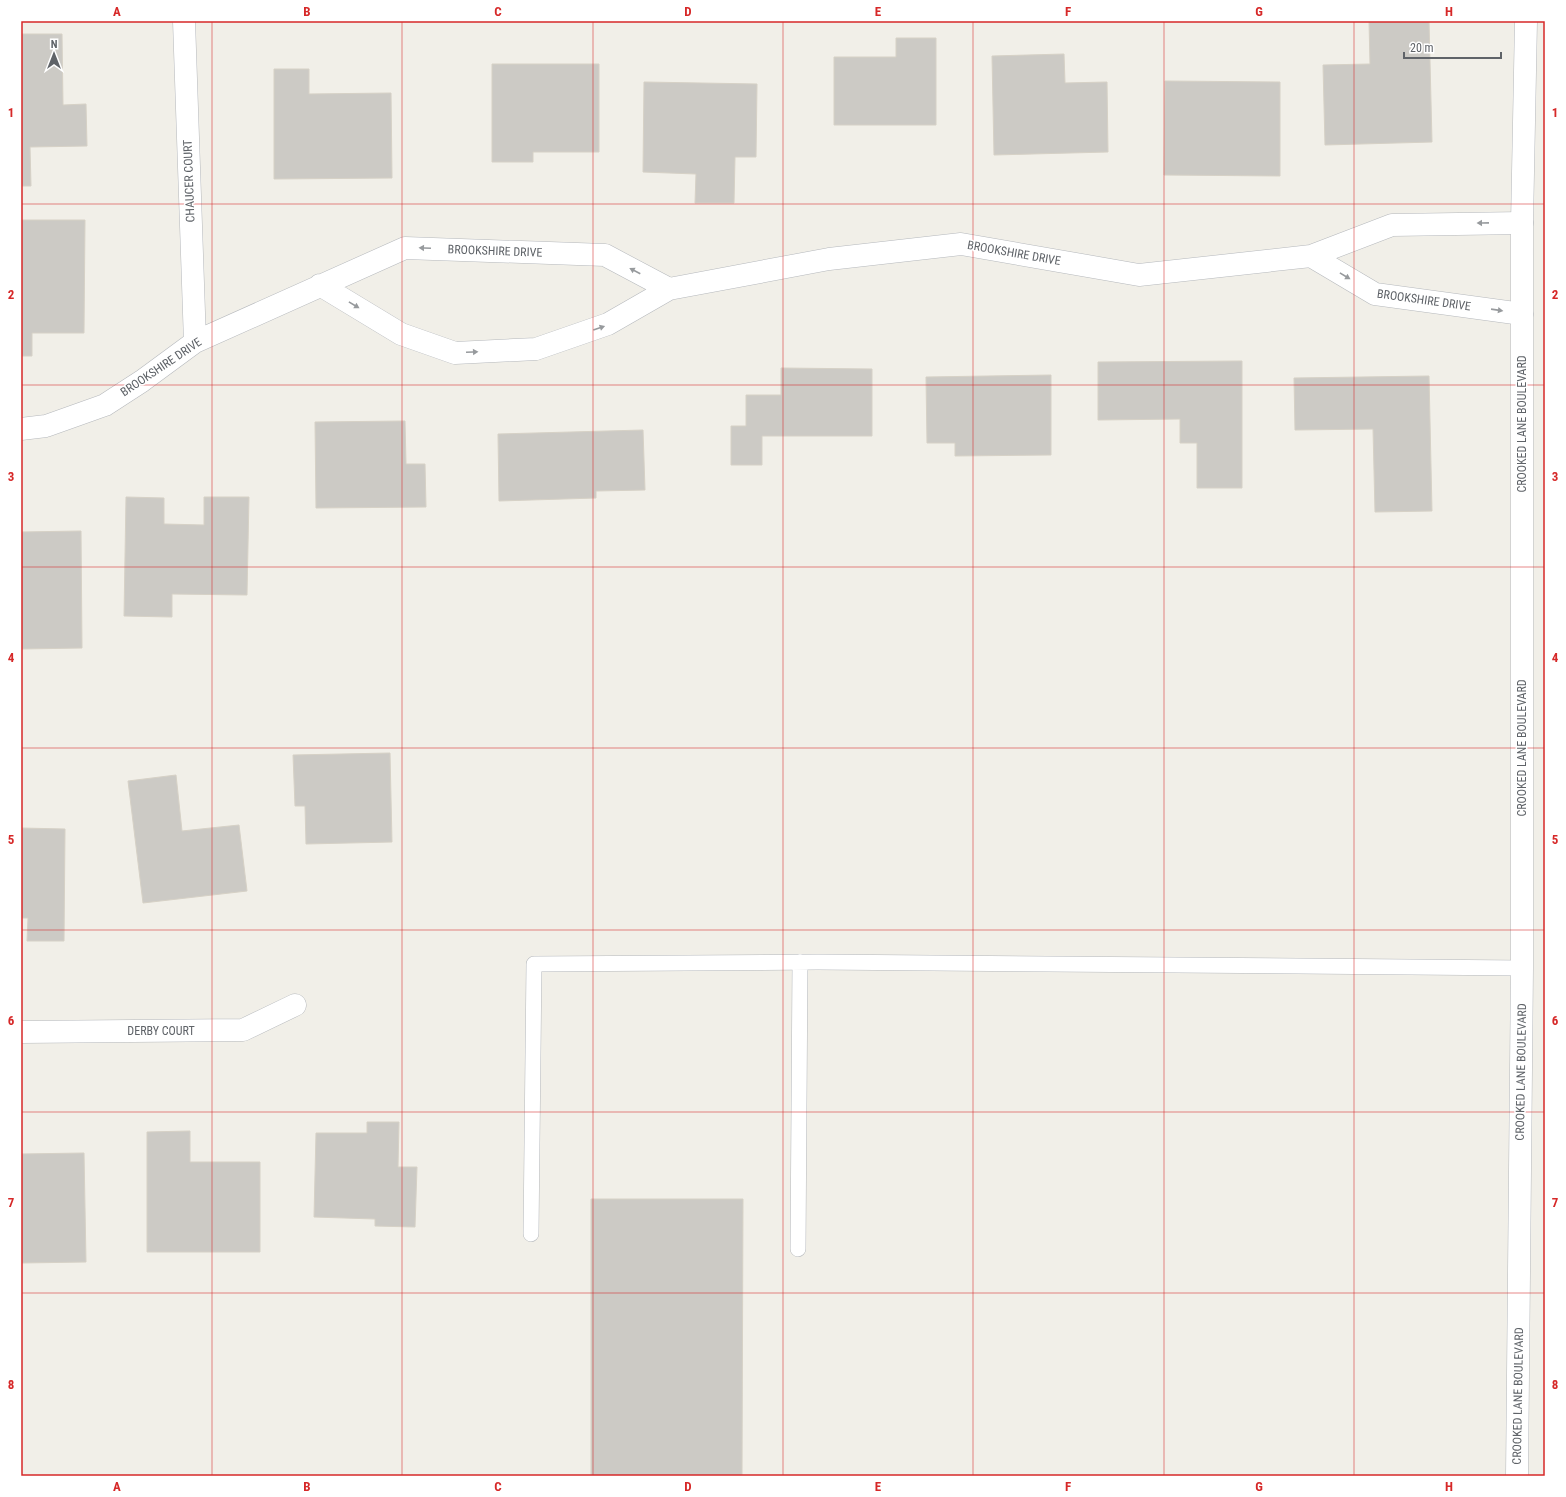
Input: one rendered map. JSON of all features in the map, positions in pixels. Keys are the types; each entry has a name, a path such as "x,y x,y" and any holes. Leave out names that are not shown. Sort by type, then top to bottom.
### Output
{"street":[{"name":"CHAUCER COURT","path":"184,21 195,342"},
{"name":"CROOKED LANE BOULEVARD","path":"1517,1476 1522,968 1522,223 1526,21"},
{"name":"BROOKSHIRE DRIVE","path":"320,285 401,334 455,353 536,349 608,324 669,289 829,260 961,244 1138,275 1311,256 1392,225 1522,223"},
{"name":"BROOKSHIRE DRIVE","path":"21,429 46,426 105,405 142,381 195,342 404,248 605,255 669,289"},
{"name":"BROOKSHIRE DRIVE","path":"1311,256 1375,294 1522,314"},
{"name":"DERBY COURT","path":"21,1032 243,1030 295,1005"}],"lane":[{"path":"798,1249 800,962"},
{"path":"531,1234 534,964 800,962 1522,968"}],"building":[{"path":"1369,21 1429,21 1432,142 1325,145 1323,65 1370,64"},
{"path":"21,34 62,34 63,105 86,104 87,146 30,147 31,186 21,186"},
{"path":"896,38 936,38 936,125 834,125 834,57 896,57"},
{"path":"1064,54 1065,83 1107,82 1108,152 994,155 992,56"},
{"path":"492,64 599,64 599,152 533,152 533,162 492,162"},
{"path":"274,69 309,69 309,94 391,93 392,178 274,179"},
{"path":"1165,81 1280,82 1280,176 1164,175"},
{"path":"644,82 757,84 756,157 735,157 734,203 695,203 696,174 643,172"},
{"path":"21,220 85,220 84,333 32,333 32,356 21,356"},
{"path":"1242,361 1242,488 1197,488 1197,443 1180,443 1180,419 1098,420 1098,362"},
{"path":"781,368 872,369 872,436 762,436 762,465 731,465 731,426 746,426 746,395 781,395"},
{"path":"1051,375 1051,455 955,456 955,443 927,443 926,377"},
{"path":"1429,376 1432,511 1375,512 1373,429 1295,430 1294,378"},
{"path":"405,421 406,464 425,464 426,507 316,508 315,422"},
{"path":"643,430 645,490 596,491 596,498 499,501 498,434"},
{"path":"126,497 164,498 164,524 204,525 204,497 249,497 247,595 172,594 172,617 124,616"},
{"path":"81,531 82,648 22,649 21,532"},
{"path":"390,753 392,842 306,844 305,806 295,806 293,755"},
{"path":"176,775 182,831 239,825 247,891 143,903 128,781"},
{"path":"21,828 65,829 64,941 27,941 28,918 21,918"},
{"path":"367,1122 399,1122 398,1167 417,1167 415,1227 375,1226 375,1219 314,1217 316,1133 367,1133"},
{"path":"190,1131 190,1162 260,1162 260,1252 147,1252 147,1132"},
{"path":"84,1153 86,1262 21,1263 21,1154"},
{"path":"591,1199 743,1199 742,1476 591,1476"}]}
